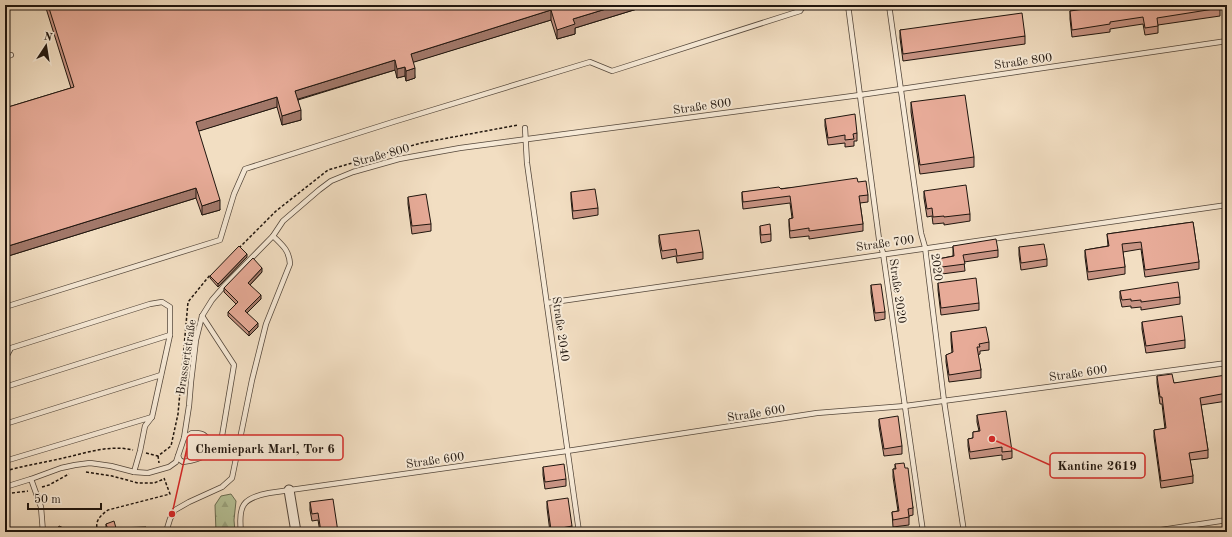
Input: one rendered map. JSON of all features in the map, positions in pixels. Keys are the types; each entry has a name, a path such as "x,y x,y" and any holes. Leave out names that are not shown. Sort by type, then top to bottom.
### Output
{"street":[{"path":"289,490 296,532"}],"lane":[{"path":"5,306 220,240 234,194 245,169 378,126 590,62 612,71 800,11 804,5"},
{"name":"Straße 2020","path":"848,5 879,239 883,253 923,532"},
{"name":"2020","path":"889,5 921,233 925,247 944,401 964,532"},
{"name":"Straße 800","path":"225,285 272,236 283,221 319,190 331,182 353,172 399,159 460,148 860,95 1227,41"},
{"path":"5,57 11,55"},
{"name":"Straße 2040","path":"525,128 527,163 579,532"},
{"name":"Straße 700","path":"547,303 883,253 1227,205"},
{"path":"166,532 170,519 175,510 222,487 232,478 252,380 266,324 290,264 287,251 272,236"},
{"name":"Brassertstraße","path":"184,438 196,340 202,316 209,303 225,285"},
{"path":"5,359 11,348 150,304 162,302 170,307 170,335 152,417 145,426 134,472"},
{"path":"5,487 61,468 90,463 111,466 134,472 148,473 201,457 220,448 234,365 202,316"},
{"path":"5,387 170,335"},
{"name":"Straße 600","path":"241,532 240,520 242,508 247,500 260,495 289,490 567,451 817,413 905,406 1227,363"},
{"path":"5,424 161,375"},
{"path":"5,461 152,417"},
{"path":"169,467 176,462 184,438 192,433 204,435 207,439 208,445 206,454"},
{"path":"178,456 183,462 189,461"},
{"path":"31,479 41,506 43,532"},
{"path":"1148,532 1227,520"}],"path":[{"path":"5,471 84,453 114,448 125,448 158,456 171,446 178,414 188,302 208,277"},
{"path":"81,472 112,476 138,483 154,483 164,479 170,494 108,510 97,520 96,528 98,532"},
{"path":"49,485 69,474 75,473"},
{"path":"12,493 21,493"}],"green space":[{"path":"231,494 236,501 234,520 235,532 216,532 215,505 221,496"}],"building":[{"path":"48,5 619,5 573,19 575,24 557,30 551,10 411,54 415,68 406,71 405,67 397,69 395,60 295,91 301,110 282,116 277,97 196,122 220,200 202,206 196,188 5,247 5,108 74,87"},
{"path":"1099,5 1220,5 1220,8 1157,18 1158,26 1145,28 1143,17 1072,30 1070,11 1099,7"},
{"path":"1022,13 1025,36 903,54 900,30"},
{"path":"965,95 974,157 920,165 911,102"},
{"path":"855,114 857,133 853,134 854,139 845,140 845,135 828,138 825,119"},
{"path":"857,178 858,182 866,181 868,195 859,196 863,224 809,231 809,228 790,231 789,219 793,218 790,196 743,202 742,192 779,187 781,189"},
{"path":"966,185 970,214 933,217 932,208 927,209 924,191"},
{"path":"595,189 598,208 573,211 571,192"},
{"path":"426,194 431,224 412,226 408,197"},
{"path":"1193,222 1199,262 1145,270 1141,242 1122,244 1125,267 1088,272 1085,250 1109,246 1107,234"},
{"path":"770,224 771,234 761,235 760,226"},
{"path":"699,230 703,252 677,256 676,249 662,251 659,235"},
{"path":"996,239 998,250 963,255 965,264 934,268 933,260 954,256 953,246"},
{"path":"1044,244 1047,259 1021,263 1019,247"},
{"path":"239,246 247,254 218,284 210,276"},
{"path":"253,258 262,268 248,283 261,295 245,311 258,323 249,332 228,312 238,302 224,288"},
{"path":"976,278 979,303 941,308 938,283"},
{"path":"1178,282 1180,297 1141,302 1141,300 1122,300 1120,291"},
{"path":"881,284 885,312 875,313 871,285"},
{"path":"1227,293 1227,316 1224,294"},
{"path":"1182,316 1185,340 1146,346 1142,322"},
{"path":"986,327 989,342 979,344 980,347 977,347 981,370 949,375 946,355 953,352 951,332"},
{"path":"1172,374 1174,383 1226,375 1227,393 1200,398 1208,450 1189,453 1193,476 1161,481 1154,430 1166,428 1162,397 1160,397 1157,376"},
{"path":"1006,411 1012,451 1002,452 1002,447 970,452 968,439 973,438 973,432 980,431 977,415"},
{"path":"898,416 902,446 884,449 879,419"},
{"path":"904,463 905,468 908,468 913,508 908,509 909,517 893,520 892,512 899,511 893,469 896,469 895,464"},
{"path":"564,464 566,479 545,482 543,467"},
{"path":"568,498 572,526 551,530 547,501"},
{"path":"333,499 338,532 321,532 318,513 312,514 310,502"},
{"path":"114,521 116,528 146,527 146,532 109,532 106,524"},
{"path":"59,526 68,530 67,532 56,532"},
{"path":"78,528 80,532 70,532 70,531"}],"place":[{"name":"Kantine 2619","path":"992,439"},
{"name":"Chemiepark Marl, Tor 6","path":"172,514"}]}
